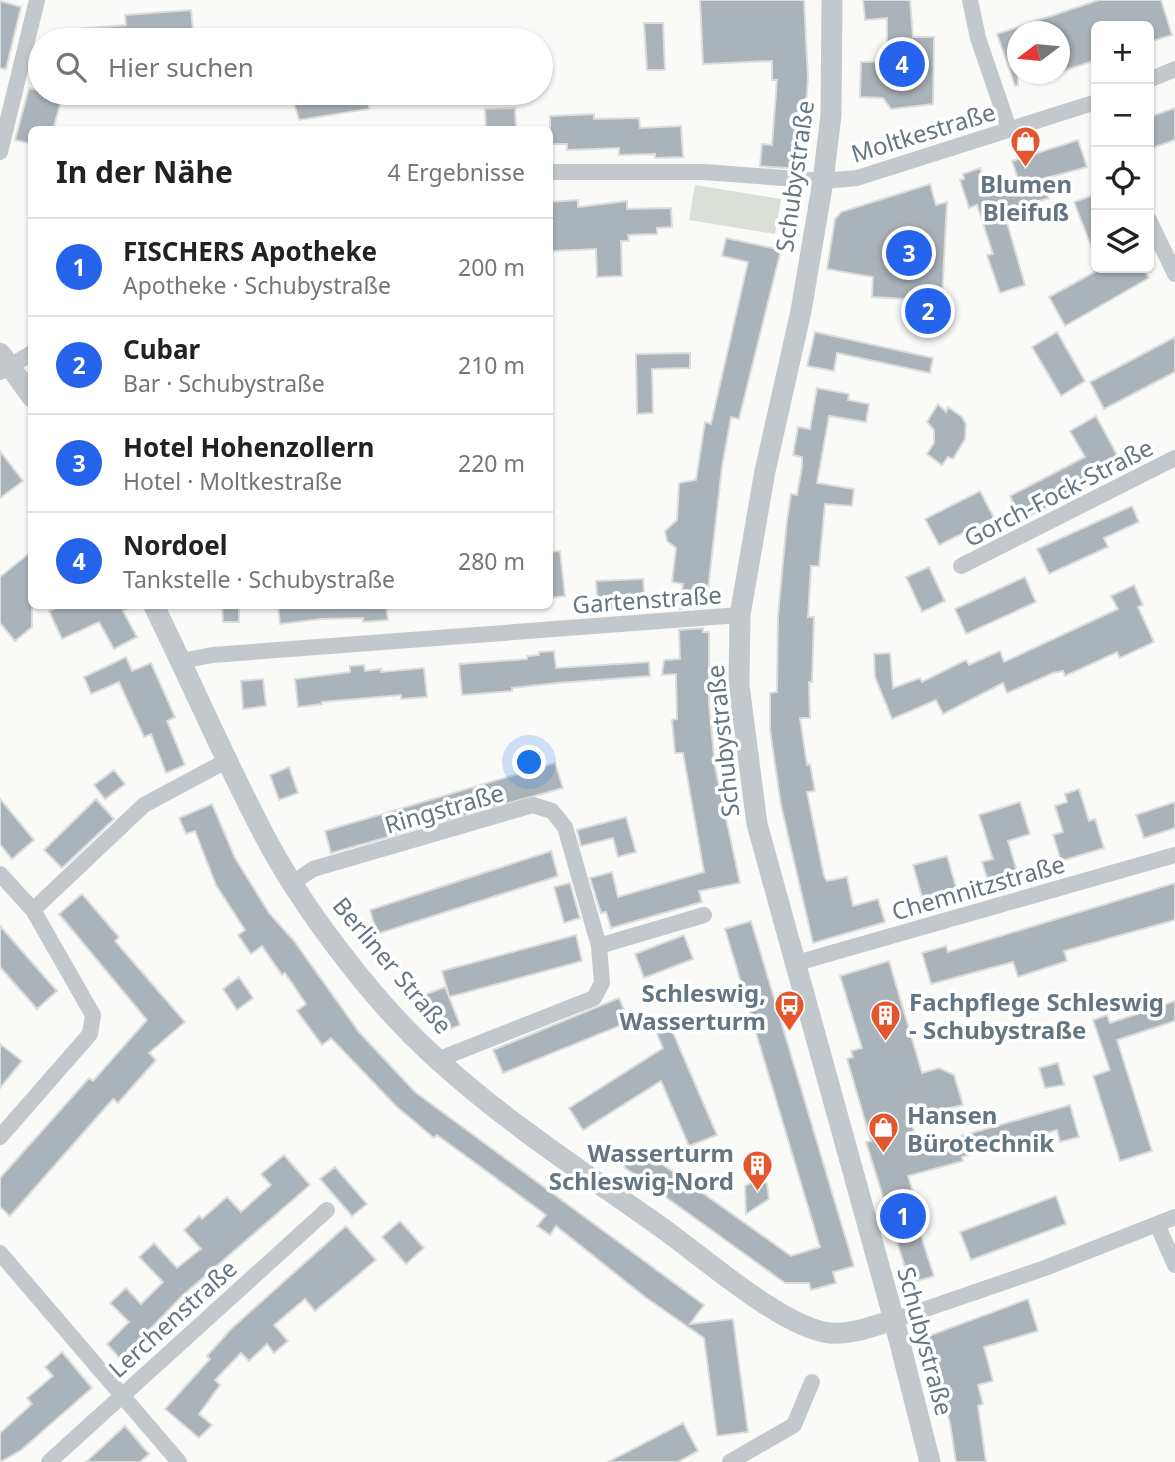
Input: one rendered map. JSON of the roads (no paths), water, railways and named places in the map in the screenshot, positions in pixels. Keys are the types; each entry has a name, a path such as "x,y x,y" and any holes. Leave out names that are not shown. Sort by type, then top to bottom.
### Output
{"street":[{"path":"30,28 37,0"},
{"name":"Schubystraße","path":"832,0 831,115 823,181 801,311 765,471 740,615 739,685 746,756 757,824 793,964 894,1320 930,1462"},
{"path":"970,0 978,38 1009,129"},
{"path":"0,152 28,37"},
{"path":"1154,78 1175,69"},
{"name":"Moltkestraße","path":"553,173 704,172 823,181 857,178 1009,129 1091,107"},
{"path":"1154,230 1175,274"},
{"path":"28,354 4,363 28,392"},
{"name":"Gorch-Fock-Straße","path":"961,566 1175,458"},
{"name":"Berliner Straße","path":"156,609 261,829 293,882 336,944 389,1009 437,1060 571,1164 763,1301 799,1322 820,1331 846,1334 894,1320"},
{"name":"Gartenstraße","path":"182,661 212,655 740,615"},
{"path":"33,911 144,805 228,760"},
{"name":"Ringstraße","path":"293,882 313,869 533,806 552,811 565,827 598,946 602,983 594,998 437,1060"},
{"name":"Chemnitzstraße","path":"793,964 1175,855"},
{"path":"0,874 33,911 93,1015 90,1034 0,1137"},
{"path":"598,946 704,915"},
{"name":"Lerchenstraße","path":"49,1462 327,1210"},
{"path":"894,1320 1045,1268 1175,1217"},
{"path":"1157,1224 1175,1265"},
{"path":"0,1253 179,1462"},
{"path":"730,1462 794,1425 811,1382"}],"place":[{"name":"Nordoel","path":"902,64"},
{"name":"Blumen Bleifuß","path":"1026,168"},
{"name":"Hotel Hohenzollern","path":"909,253"},
{"name":"Cubar","path":"928,311"},
{"name":"Schleswig, Wasserturm","path":"789,1033"},
{"name":"Fachpflege Schleswig - Schubystraße","path":"886,1042"},
{"name":"Hansen Bürotechnik","path":"884,1155"},
{"name":"Wasserturm Schleswig-Nord","path":"757,1193"},
{"name":"FISCHERS Apotheke","path":"903,1216"}]}
